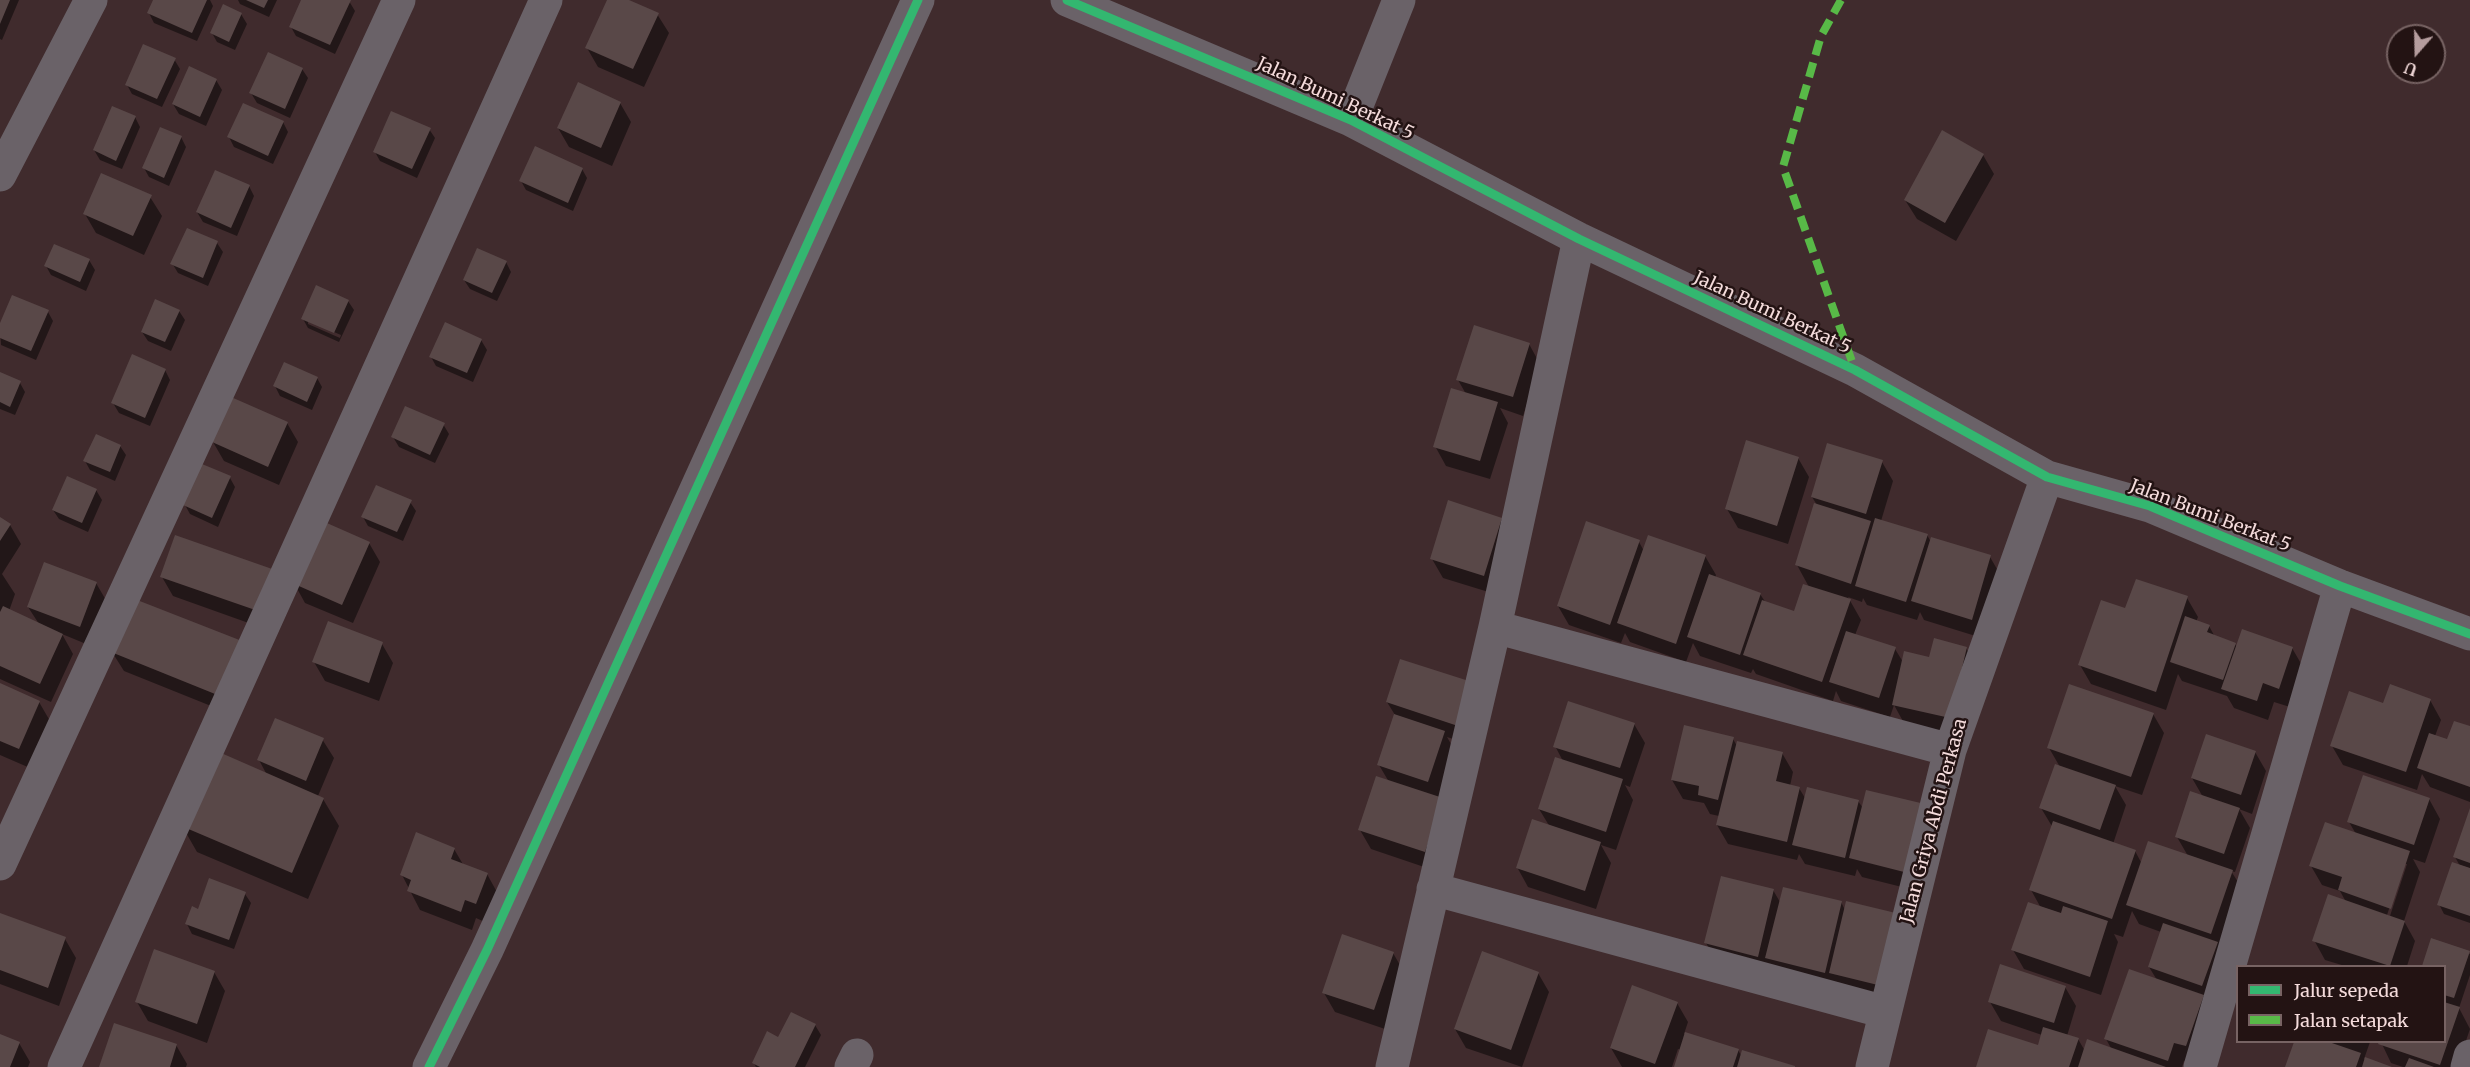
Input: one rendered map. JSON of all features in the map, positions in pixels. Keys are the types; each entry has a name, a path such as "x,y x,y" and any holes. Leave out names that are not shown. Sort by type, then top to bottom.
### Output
{"street":[{"path":"0,175 91,0"},
{"path":"0,864 399,0"},
{"path":"64,1067 546,0"},
{"path":"429,1067 488,950 918,0"},
{"name":"Jalan Bumi Berkat 5","path":"1067,0 1351,120 1579,239 1855,370 2047,477 2150,506 2340,586 2470,634"},
{"path":"1351,120 1399,0"},
{"path":"1392,1067 1495,627 1579,239"},
{"name":"Jalan Griya Abdi Perkasa","path":"1872,1067 1950,750 2047,477"},
{"path":"2200,1067 2340,586"},
{"path":"1495,627 1950,750"},
{"path":"1433,889 1885,1012"},
{"path":"2467,1067 2470,1056"}],"building":[{"path":"0,0 10,0 0,24"},
{"path":"153,0 207,0 192,33 147,13"},
{"path":"246,0 268,0 264,8"},
{"path":"301,0 351,0 330,45 289,27"},
{"path":"607,0 629,0 659,13 633,69 585,48"},
{"path":"223,4 242,13 229,42 210,33"},
{"path":"143,44 176,58 157,99 125,85"},
{"path":"268,52 303,68 285,109 249,93"},
{"path":"189,66 217,79 200,117 172,104"},
{"path":"578,82 621,102 601,148 557,128"},
{"path":"243,103 284,121 268,156 227,137"},
{"path":"112,106 136,116 116,161 93,150"},
{"path":"391,111 431,128 412,169 373,152"},
{"path":"160,127 182,136 164,178 142,168"},
{"path":"1942,130 1984,154 1945,223 1904,200"},
{"path":"535,146 583,168 568,203 519,181"},
{"path":"215,170 250,185 231,228 196,212"},
{"path":"101,173 152,195 133,236 83,214"},
{"path":"187,228 218,241 203,278 170,264"},
{"path":"54,244 90,259 80,282 44,266"},
{"path":"477,248 507,261 492,293 463,280"},
{"path":"316,285 349,300 334,333 301,319"},
{"path":"12,295 49,310 31,351 0,338 0,323"},
{"path":"155,299 180,310 165,342 141,332"},
{"path":"445,322 482,339 467,373 429,357"},
{"path":"1474,325 1530,343 1513,397 1456,380"},
{"path":"132,354 166,369 145,418 111,403"},
{"path":"284,362 318,377 307,402 273,386"},
{"path":"0,372 21,381 10,407 0,402"},
{"path":"1451,388 1498,402 1480,461 1433,447"},
{"path":"231,397 288,422 268,467 212,442"},
{"path":"405,406 445,423 430,455 391,437"},
{"path":"96,434 121,445 110,472 83,461"},
{"path":"1746,440 1799,457 1777,526 1725,509"},
{"path":"1827,443 1883,460 1866,514 1811,497"},
{"path":"202,464 231,476 212,518 183,505"},
{"path":"67,476 97,489 82,523 52,510"},
{"path":"376,485 412,500 397,532 361,517"},
{"path":"1448,500 1502,518 1484,576 1430,559"},
{"path":"1814,503 1871,521 1851,584 1795,565"},
{"path":"0,517 11,524 0,541"},
{"path":"1875,518 1928,534 1906,602 1855,586"},
{"path":"320,520 370,542 342,605 292,583"},
{"path":"1586,521 1640,540 1610,625 1557,606"},
{"path":"175,535 275,570 261,612 160,577"},
{"path":"1648,535 1706,555 1676,644 1617,623"},
{"path":"1931,537 1991,555 1972,620 1911,601"},
{"path":"44,562 97,582 80,627 27,607"},
{"path":"1709,574 1761,593 1740,655 1687,637"},
{"path":"2136,579 2188,596 2156,692 2078,665 2101,600 2125,608"},
{"path":"1803,584 1851,599 1822,682 1743,655 1762,600 1794,611"},
{"path":"132,598 242,641 220,696 111,652"},
{"path":"3,606 63,634 40,684 0,666 0,612"},
{"path":"2185,616 2210,625 2207,632 2236,643 2223,680 2170,662"},
{"path":"328,621 383,642 369,683 312,662"},
{"path":"2242,629 2293,647 2279,689 2263,683 2257,701 2221,689"},
{"path":"1846,631 1896,647 1879,698 1829,682"},
{"path":"1934,638 1967,647 1950,718 1892,705 1904,651 1929,657"},
{"path":"1400,659 1472,682 1458,726 1386,702"},
{"path":"0,683 40,701 19,749 0,741"},
{"path":"2069,684 2154,713 2131,777 2047,748"},
{"path":"2390,684 2431,699 2406,772 2330,746 2349,691 2383,703"},
{"path":"1568,701 1635,723 1620,768 1553,747"},
{"path":"1394,714 1445,731 1428,782 1377,765"},
{"path":"275,718 324,738 306,781 257,760"},
{"path":"2454,721 2470,726 2470,787 2417,768 2429,733 2447,739"},
{"path":"1684,725 1734,737 1718,800 1698,795 1699,786 1671,780"},
{"path":"2206,734 2256,751 2241,795 2191,778"},
{"path":"1737,741 1783,752 1776,781 1800,787 1787,842 1716,825"},
{"path":"212,749 324,798 292,873 179,825"},
{"path":"1555,757 1623,779 1606,832 1538,809"},
{"path":"2055,764 2116,785 2100,830 2039,808"},
{"path":"2363,775 2430,798 2414,845 2347,822"},
{"path":"1376,776 1443,798 1425,852 1358,830"},
{"path":"1807,787 1859,800 1845,858 1792,845"},
{"path":"1866,790 1929,805 1912,874 1849,858"},
{"path":"2190,791 2240,808 2224,854 2175,837"},
{"path":"2470,808 2470,863 2453,857"},
{"path":"1532,819 1601,842 1585,891 1516,868"},
{"path":"2053,821 2136,850 2112,919 2029,890"},
{"path":"2325,822 2410,851 2391,909 2338,890 2342,877 2309,866"},
{"path":"416,832 455,848 451,859 488,873 476,904 465,900 461,912 407,891 411,880 400,875"},
{"path":"2148,841 2233,870 2211,934 2126,905"},
{"path":"2452,862 2470,868 2470,916 2437,905"},
{"path":"1721,876 1774,889 1758,957 1704,943"},
{"path":"209,878 246,892 229,940 185,924 192,906 198,909"},
{"path":"1783,887 1842,901 1825,973 1765,958"},
{"path":"2328,894 2405,921 2390,965 2312,941"},
{"path":"1846,901 1900,914 1882,986 1829,973"},
{"path":"2028,902 2061,913 2063,906 2108,921 2090,977 2011,950"},
{"path":"0,913 66,937 48,988 0,970"},
{"path":"2163,923 2218,942 2202,986 2148,967"},
{"path":"1342,934 1394,952 1374,1010 1322,993"},
{"path":"2431,938 2470,951 2454,998 2446,996 2446,965 2422,965"},
{"path":"154,949 215,971 197,1024 135,1002"},
{"path":"1482,951 1539,972 1511,1050 1454,1029"},
{"path":"2000,964 2066,986 2054,1023 1988,1002"},
{"path":"2129,969 2204,995 2186,1046 2174,1043 2168,1061 2104,1039"},
{"path":"1632,985 1678,1002 1655,1064 1610,1048"},
{"path":"2446,1003 2460,1007 2440,1065 2378,1044 2446,1043"},
{"path":"791,1012 816,1024 795,1067 760,1067 752,1063 767,1031 778,1037"},
{"path":"114,1023 177,1044 170,1067 99,1067"},
{"path":"2043,1027 2079,1038 2069,1067 1976,1067 1988,1029 2038,1045"},
{"path":"1685,1032 1739,1049 1733,1067 1674,1067"},
{"path":"0,1034 20,1042 10,1067 0,1067"},
{"path":"2087,1039 2166,1067 2078,1067"},
{"path":"2294,1043 2332,1043 2361,1053 2356,1067 2285,1067"},
{"path":"1742,1050 1795,1066 1795,1067 1737,1067"},
{"path":"2365,1057 2392,1067 2362,1067"},
{"path":"2409,1058 2434,1067 2405,1067"}],"marked path":[{"path":"1841,0 1821,36 1783,167 1855,370"}],"cycle path":[{"path":"429,1067 487,950 918,0"},
{"path":"1067,0 1351,120 1579,239 1855,370 2047,477 2150,506 2340,586 2470,634"}]}
